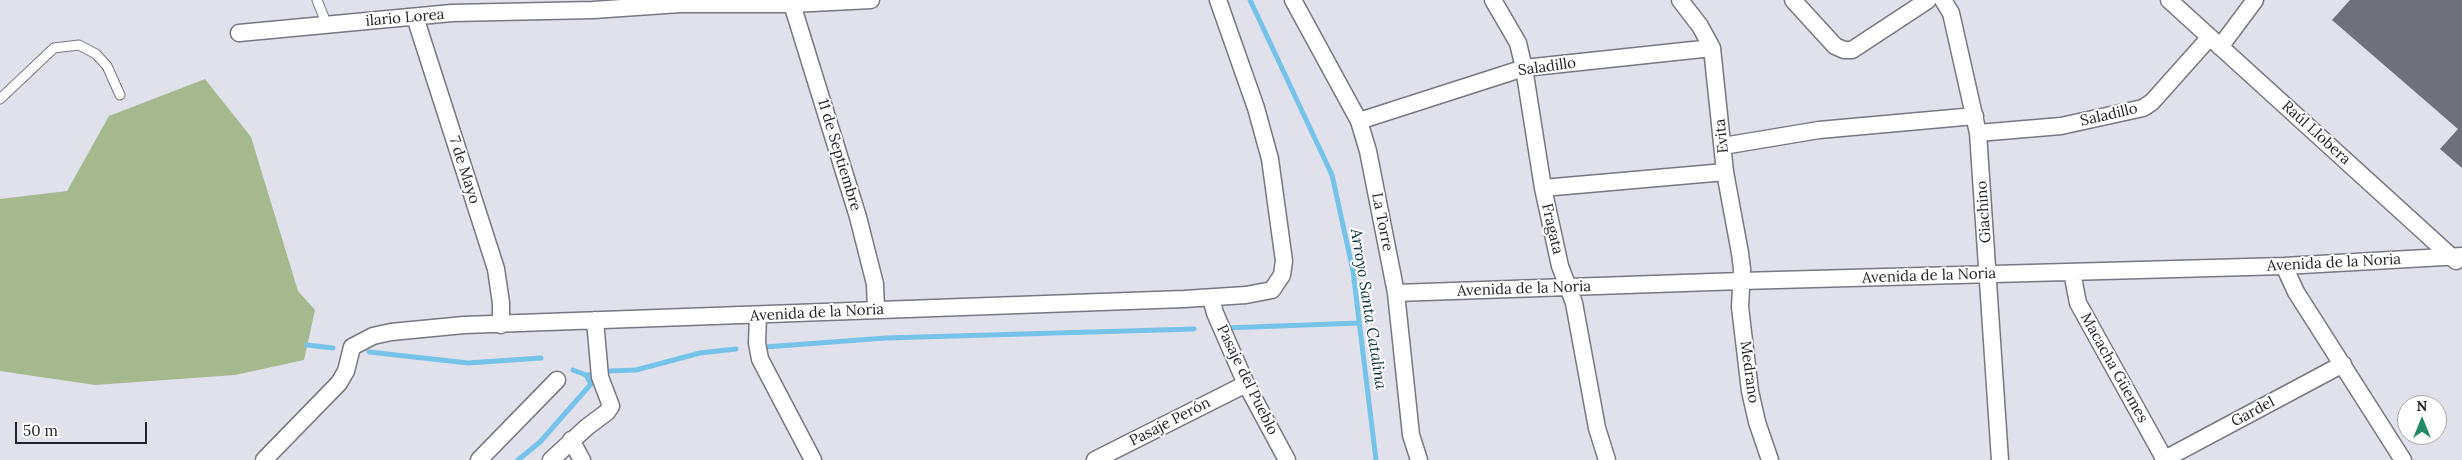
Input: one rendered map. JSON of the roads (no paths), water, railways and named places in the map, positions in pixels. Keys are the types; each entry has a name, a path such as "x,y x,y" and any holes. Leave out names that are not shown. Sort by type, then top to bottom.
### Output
{"street":[{"name":"ilario Lorea","path":"239,33 452,13 593,10 680,4 792,4 871,0"},
{"name":"Avenida de la Noria","path":"264,460 339,383 346,371 352,347 363,340 391,332 464,325 758,316 1211,298 1272,290 1282,276 1284,260 1270,159 1256,108 1218,0"},
{"name":"La Torre","path":"1293,0 1359,121 1368,151 1396,293 1411,435 1419,460"},
{"name":"Fragata","path":"1493,0 1518,43 1524,68 1543,188 1560,266 1574,302 1597,428 1607,460"},
{"name":"Evita","path":"1680,0 1700,26 1712,48 1725,172 1740,253 1741,281"},
{"path":"1793,0 1835,46 1852,50 1928,0"},
{"name":"Giachino","path":"1943,0 1951,13 1978,133 1989,274 2000,460"},
{"name":"Raúl Llobera","path":"2169,0 2458,260"},
{"name":"Saladillo","path":"1978,133 2061,126 2143,108 2152,102 2215,42 2254,0"},
{"name":"11 de Septiembre","path":"792,4 858,217 875,284 876,310"},
{"name":"7 de Mayo","path":"415,17 496,269 501,302 501,325"},
{"name":"Saladillo","path":"1359,121 1524,68 1712,48"},
{"path":"1723,146 1818,130 1974,116"},
{"path":"1543,188 1725,172"},
{"name":"Avenida de la Noria","path":"1396,293 2458,260"},
{"path":"2284,266 2296,292 2403,460"},
{"name":"Macacha Güemes","path":"2072,272 2078,302 2164,460"},
{"name":"Medrano","path":"1741,281 1740,307 1750,391 1757,422 1770,460"},
{"name":"Pasaje del Pueblo","path":"1211,298 1215,313 1246,384 1287,460"},
{"path":"758,316 757,342 760,359 814,460"},
{"path":"551,460 571,440 608,412 611,406 600,377 595,320"},
{"name":"Gardel","path":"2164,460 2343,364"},
{"path":"479,460 557,380"},
{"name":"Pasaje Perón","path":"1095,460 1246,384"},
{"path":"571,440 582,460"}],"lane":[{"path":"317,0 327,25"},
{"path":"0,99 54,48 78,45 96,54 107,66 120,95"}],"waterway":[{"name":"Arroyo Santa Catalina","path":"1250,0 1332,175 1353,271 1376,460"},
{"path":"1225,328 1359,323"},
{"path":"765,347 886,338 1194,329"},
{"path":"307,345 333,348"},
{"path":"609,371 636,370 700,353 736,349"},
{"path":"369,352 468,363 541,358"},
{"path":"573,370 586,375"},
{"path":"518,460 540,442 591,384 586,375 593,374"}]}
